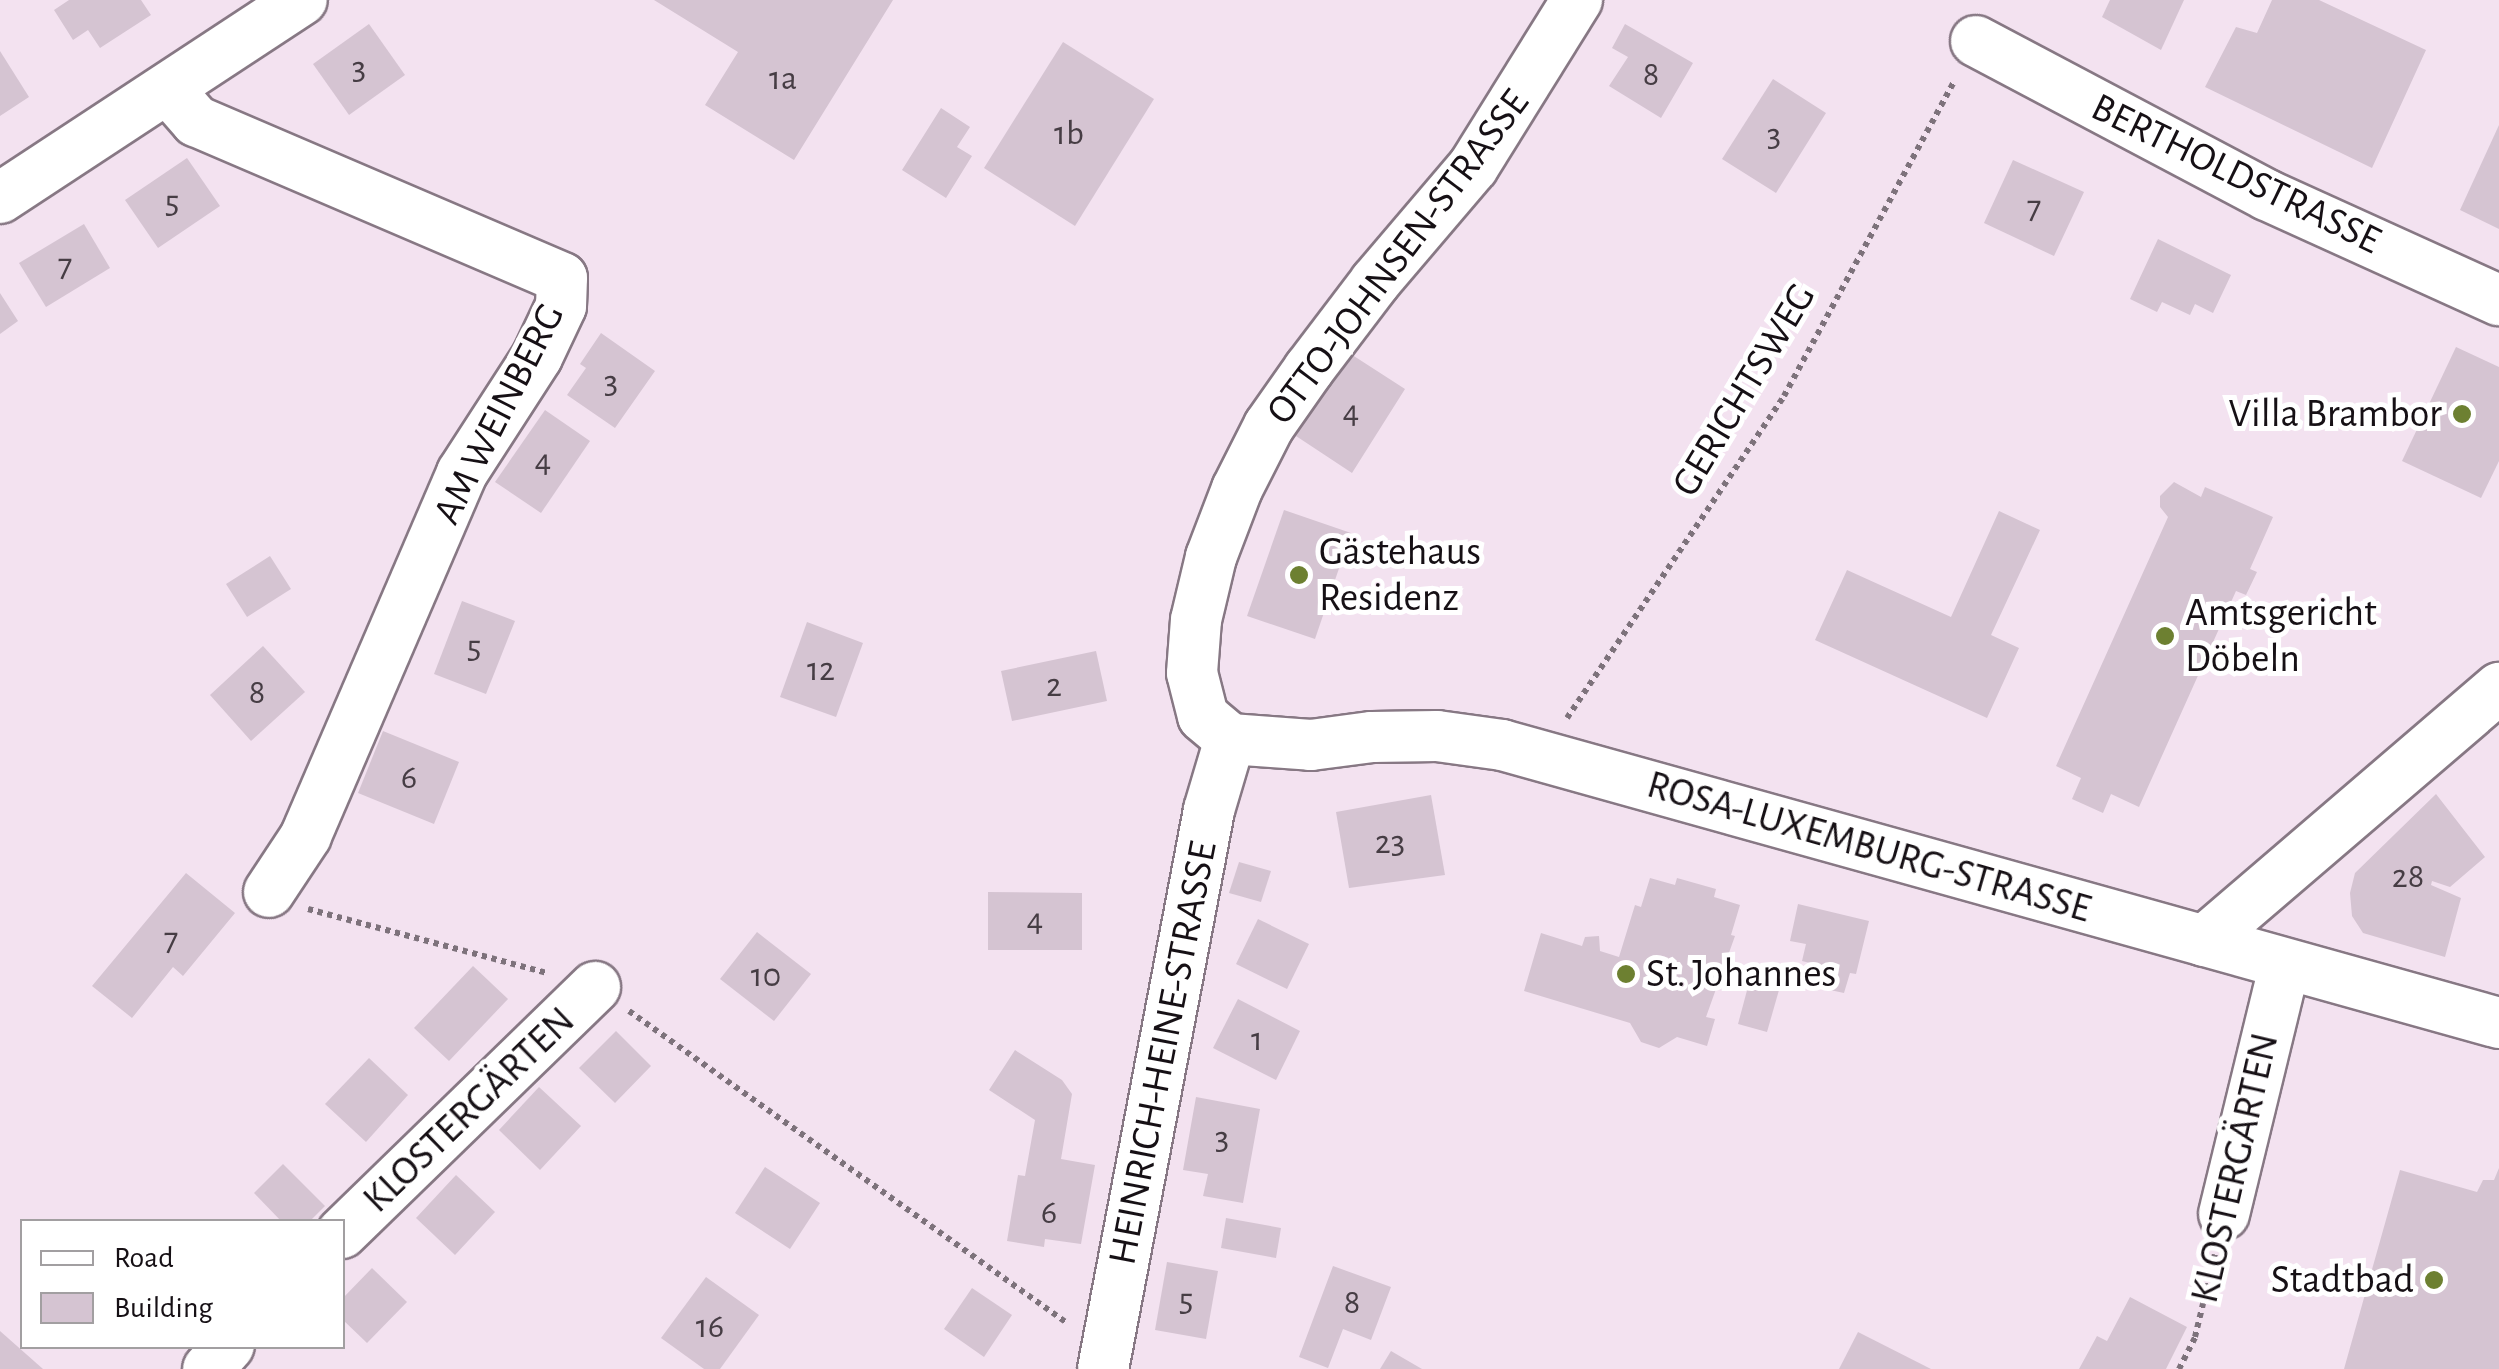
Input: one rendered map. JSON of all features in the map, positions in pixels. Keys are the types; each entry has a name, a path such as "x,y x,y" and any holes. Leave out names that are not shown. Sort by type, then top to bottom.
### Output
{"street":[{"path":"0,198 302,0"},
{"name":"OTTO-JOHNSEN-STRASSE","path":"1230,739 1203,716 1192,672 1196,620 1207,573 1238,490 1270,426 1309,369 1375,282 1473,168 1577,0"},
{"name":"BERTHOLDSTRASSE","path":"1976,41 2268,196 2499,300"},
{"name":"AM WEINBERG","path":"168,89 196,121 562,278 560,306 537,357 462,473 306,836 269,892"},
{"path":"2204,941 2499,688"},
{"name":"ROSA-LUXEMBURG-STRASSE","path":"1230,739 1311,746 1372,737 1437,736 1541,756 2499,1023"},
{"name":"HEINRICH-HEINE-STRASSE","path":"1116,1365 1209,810 1230,739"},
{"name":"KLOSTERGÄRTEN","path":"2224,1214 2285,964"},
{"name":"KLOSTERGÄRTEN","path":"345,1230 596,987"}],"path":[{"name":"GERICHTSWEG","path":"1541,756 1784,396 1976,41"},
{"path":"269,892 290,904 596,987 1116,1365"},
{"name":"KLOSTERGÄRTEN","path":"2179,1369 2195,1336 2224,1214"}],"building":[{"path":"69,0 141,0 151,15 100,48 88,30 73,40 54,10"},
{"path":"654,0 893,0 794,160 705,105 738,52"},
{"path":"2110,0 2184,0 2161,50 2102,17"},
{"path":"2272,0 2319,0 2426,50 2372,168 2205,87 2236,27 2257,33"},
{"path":"369,24 405,75 349,115 313,64"},
{"path":"1625,24 1693,63 1661,118 1609,86 1628,57 1612,48"},
{"path":"1063,42 1154,99 1075,226 984,168"},
{"path":"0,51 29,97 0,116"},
{"path":"1773,79 1826,113 1776,193 1722,159"},
{"path":"941,108 970,127 957,147 972,156 946,198 902,170"},
{"path":"2499,125 2499,229 2460,210"},
{"path":"187,158 220,206 158,248 125,200"},
{"path":"2013,160 2084,192 2054,256 1984,223"},
{"path":"84,224 110,268 46,307 19,263"},
{"path":"2158,239 2231,275 2213,313 2195,304 2190,315 2162,302 2157,312 2130,299"},
{"path":"0,293 18,321 0,334"},
{"path":"601,333 655,371 615,428 567,395 586,368 580,364"},
{"name":"Villa Brambor","path":"2456,347 2499,367 2499,461 2481,498 2402,461"},
{"path":"1343,349 1405,389 1352,473 1296,436 1337,371"},
{"path":"545,410 590,441 541,513 495,482"},
{"name":"Amtsgericht Döbeln","path":"2174,482 2201,497 2205,487 2273,517 2250,569 2257,572 2246,595 2236,591 2139,807 2111,794 2103,813 2072,799 2081,778 2056,766 2168,517 2160,507 2160,496"},
{"name":"Gästehaus Residenz","path":"1284,510 1351,533 1315,639 1247,616"},
{"path":"1999,511 2040,530 1991,635 2019,648 1987,718 1815,640 1847,570 1951,617"},
{"path":"270,556 291,589 247,617 226,584"},
{"path":"462,601 515,621 486,694 434,674"},
{"path":"807,622 863,643 836,717 780,697"},
{"path":"263,646 305,692 251,741 210,695"},
{"path":"1096,651 1107,701 1012,721 1001,671"},
{"path":"383,731 459,762 434,824 358,793"},
{"path":"2436,794 2485,857 2450,887 2432,881 2431,885 2461,898 2445,957 2363,933 2352,916 2350,893 2355,873"},
{"path":"1431,795 1445,875 1349,888 1336,812"},
{"path":"1239,862 1271,871 1261,902 1229,893"},
{"path":"186,873 235,913 183,976 173,967 132,1018 92,986"},
{"name":"St. Johannes","path":"1650,878 1675,885 1677,878 1716,889 1714,897 1740,905 1731,935 1735,936 1706,1017 1715,1019 1707,1046 1677,1037 1659,1048 1641,1042 1630,1023 1524,991 1541,933 1582,946 1585,937 1599,936 1600,951 1619,957 1635,905 1641,907"},
{"path":"988,892 1082,893 1082,950 988,950"},
{"path":"1798,904 1869,921 1856,974 1850,973 1844,993 1816,987 1822,966 1802,961 1806,944 1790,941"},
{"path":"1258,919 1309,944 1287,989 1236,964"},
{"path":"757,932 811,974 774,1021 720,979"},
{"path":"473,966 508,999 449,1061 414,1028"},
{"path":"1753,968 1783,976 1767,1032 1738,1024"},
{"path":"1238,999 1300,1031 1276,1080 1213,1048"},
{"path":"616,1031 651,1066 615,1103 579,1068"},
{"path":"1015,1050 1062,1080 1072,1094 1061,1159 1095,1165 1081,1244 1045,1239 1044,1247 1007,1241 1018,1175 1025,1176 1035,1120 989,1090"},
{"path":"369,1058 408,1095 366,1142 325,1104"},
{"path":"539,1087 581,1126 540,1170 499,1130"},
{"path":"1196,1097 1260,1109 1243,1203 1203,1196 1208,1174 1183,1170"},
{"path":"283,1164 325,1206 312,1219 279,1219 254,1193"},
{"path":"765,1167 820,1203 790,1249 735,1213"},
{"name":"Stadtbad","path":"2499,1168 2499,1369 2344,1369 2400,1170 2477,1192 2483,1180 2494,1180"},
{"path":"456,1175 495,1212 455,1255 416,1218"},
{"path":"1226,1218 1281,1228 1276,1258 1221,1248"},
{"path":"1167,1262 1218,1271 1206,1339 1155,1330"},
{"path":"1333,1266 1391,1287 1371,1340 1343,1329 1328,1368 1299,1357"},
{"path":"372,1268 407,1302 367,1343 345,1322 345,1296"},
{"path":"706,1277 759,1315 720,1369 704,1369 661,1338"},
{"path":"972,1288 1012,1315 984,1357 944,1329"},
{"path":"2130,1297 2187,1327 2166,1369 2079,1369 2097,1336 2107,1341"},
{"path":"0,1331 43,1369 0,1369"},
{"path":"1858,1332 1931,1369 1839,1369"},
{"path":"1391,1351 1422,1369 1380,1369"}],"place":[{"name":"Villa Brambor","path":"2462,414"},
{"name":"Gästehaus Residenz","path":"1299,575"},
{"name":"Amtsgericht Döbeln","path":"2165,636"},
{"name":"St. Johannes","path":"1626,974"},
{"name":"Stadtbad","path":"2434,1280"}]}
